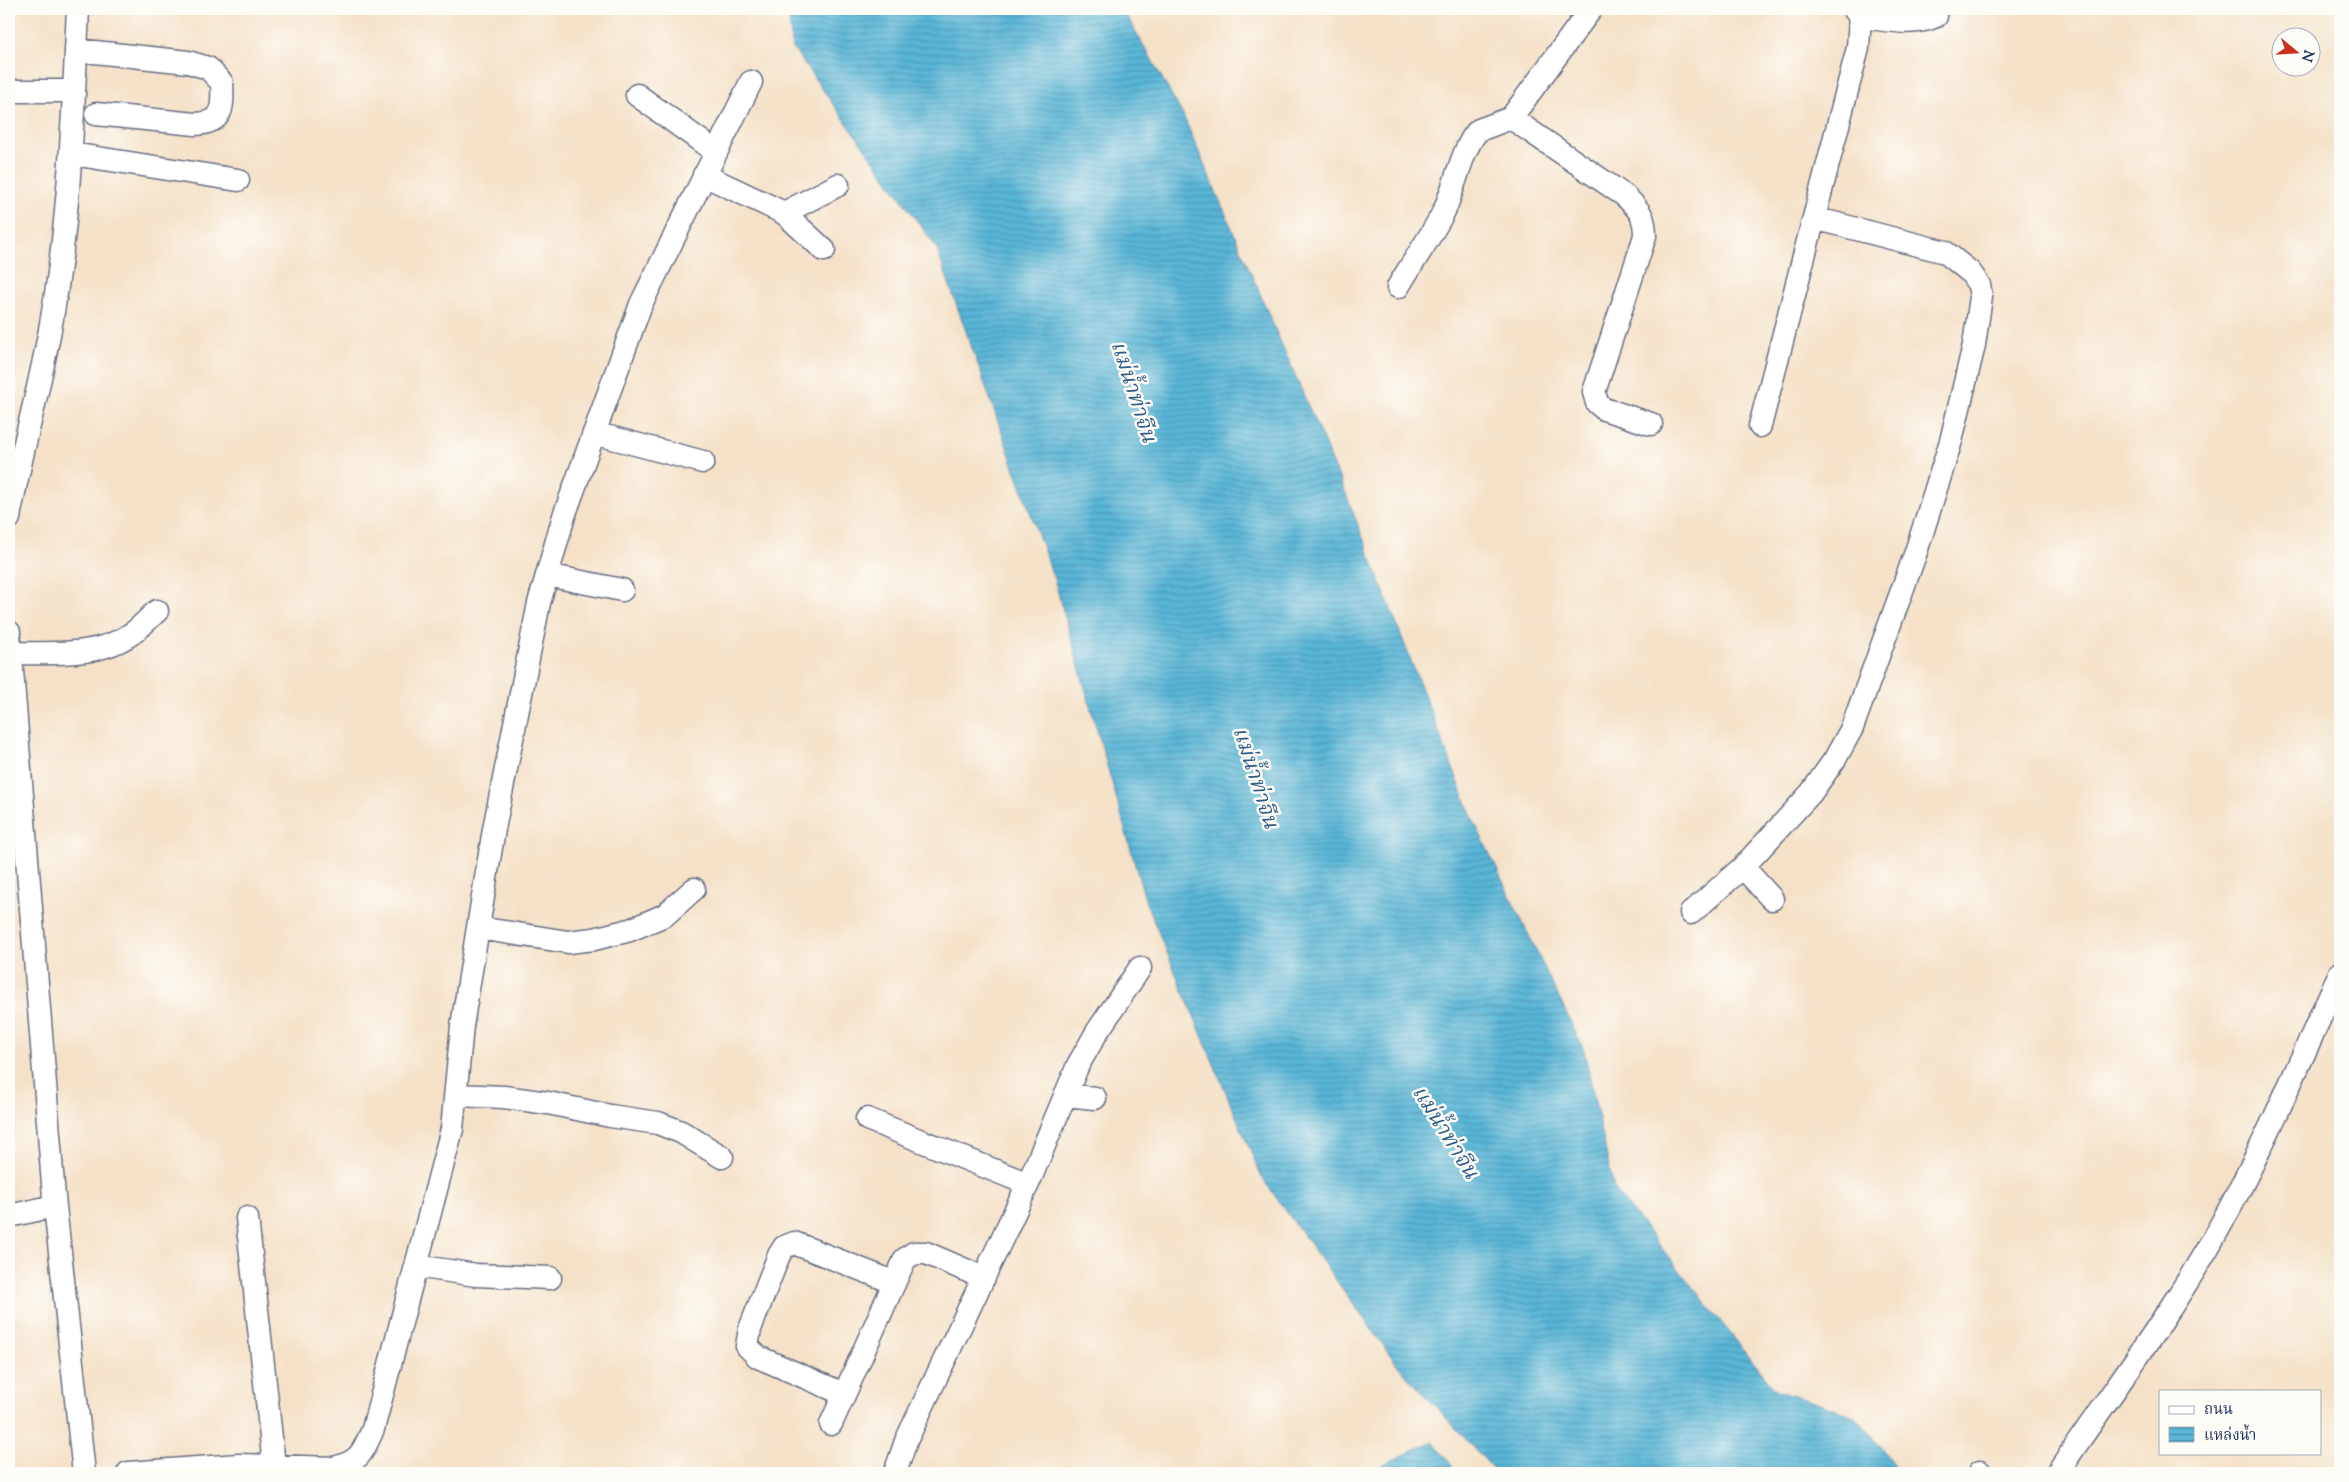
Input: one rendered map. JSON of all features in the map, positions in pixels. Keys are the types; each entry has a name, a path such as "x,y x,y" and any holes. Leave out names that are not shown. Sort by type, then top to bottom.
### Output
{"street":[{"path":"9,518 18,432 52,320 64,245 72,154 78,9"},
{"path":"1398,287 1443,214 1468,146 1475,134 1479,130 1511,118 1591,9"},
{"path":"1760,426 1858,48 1857,13 1916,22 1936,16"},
{"path":"76,50 188,62 208,68 222,83 223,102 219,116 208,124 96,114"},
{"path":"362,1473 365,1450 373,1429 450,1137 462,1026 494,829 539,603 564,516 641,304 751,82"},
{"path":"9,91 74,90"},
{"path":"637,95 716,152"},
{"path":"1511,118 1625,196 1637,208 1645,220 1645,236 1594,392 1597,403 1604,409 1651,424"},
{"path":"72,154 238,180"},
{"path":"704,175 784,213 824,250"},
{"path":"784,213 838,185"},
{"path":"1691,913 1743,867 1810,793 1835,759 1852,728 1916,552 1951,441 1974,345 1981,297 1979,285 1970,272 1945,252 1814,218"},
{"path":"594,433 703,462"},
{"path":"547,575 622,590"},
{"path":"84,1473 55,1206 10,643 62,653 93,650 116,642 134,632 156,611"},
{"path":"1743,867 1772,899"},
{"path":"478,928 568,942 594,939 630,930 665,915 694,889"},
{"path":"895,1473 906,1440 1028,1184 1078,1065 1097,1032 1140,968"},
{"path":"2057,1473 2180,1291 2217,1232 2247,1176 2340,973"},
{"path":"456,1095 504,1097 548,1103 658,1123 681,1132 722,1157"},
{"path":"1065,1095 1095,1098"},
{"path":"867,1119 1028,1184"},
{"path":"9,1216 55,1206"},
{"path":"247,1218 274,1465"},
{"path":"844,1394 758,1357 747,1346 750,1329 778,1255 784,1247 794,1243 893,1282"},
{"path":"831,1424 893,1282 905,1259 914,1253 926,1254 984,1278"},
{"path":"416,1266 476,1275 550,1278"},
{"path":"128,1473 230,1466 274,1465 334,1468 346,1465 357,1459 365,1450"}],"water":[{"name":"แม่น้ำท่าจีน","path":"788,9 1123,9 1183,115 1344,489 1472,817 1584,1050 1614,1189 1776,1390 1856,1416 1901,1473 1497,1473 1399,1367 1262,1178 1146,903 1055,582 936,247 792,47"},
{"path":"1433,1441 1458,1473 1366,1473"}]}
